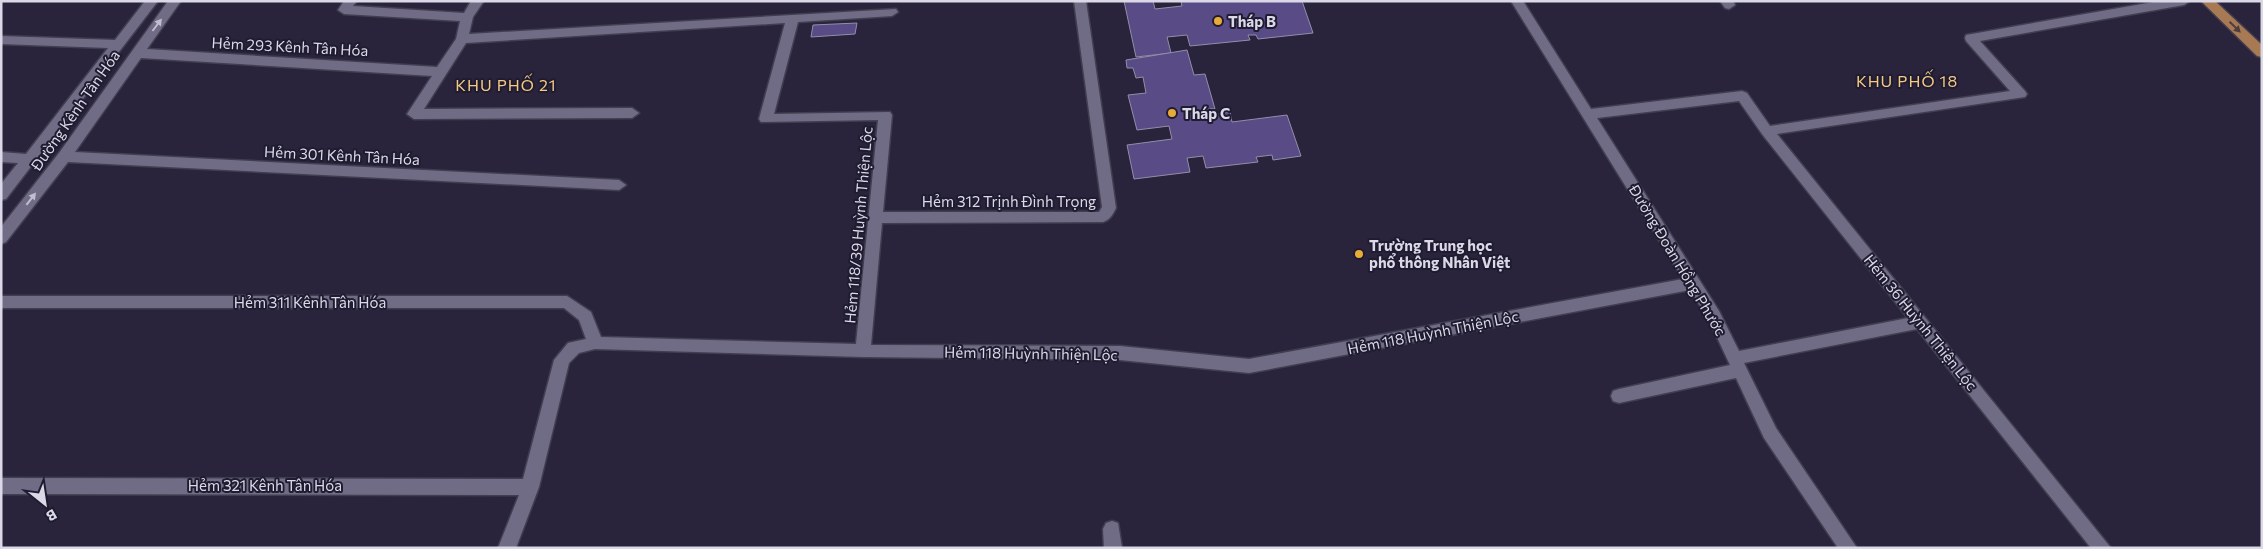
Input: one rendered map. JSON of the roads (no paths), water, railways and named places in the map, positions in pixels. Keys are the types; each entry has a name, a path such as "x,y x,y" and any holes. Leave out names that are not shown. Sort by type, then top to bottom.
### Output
{"main road":[{"path":"2207,1 2262,53"}],"street":[{"name":"Đường Kênh Tân Hóa","path":"1,195 152,1"},
{"name":"Đường Kênh Tân Hóa","path":"1,238 64,157 136,53 175,1"},
{"path":"351,1 344,10 468,17"},
{"path":"422,13 429,1"},
{"path":"478,1 468,17 462,39 414,114 632,113"},
{"name":"Hẻm 312 Trịnh Đình Trọng","path":"875,218 1103,217 1109,208 1080,1"},
{"name":"Đường Đoàn Hồng Phước","path":"1516,1 1714,316 1770,433 1848,548"},
{"path":"1767,131 2020,94 1971,38 2184,1"},
{"path":"462,39 892,12"},
{"name":"Hẻm 118/39 Huỳnh Thiện Lộc","path":"793,18 766,119 885,114 863,351"},
{"path":"1,40 119,44"},
{"name":"Hẻm 293 Kênh Tân Hóa","path":"136,53 441,72"},
{"name":"Hẻm 36 Huỳnh Thiện Lộc","path":"1587,114 1742,96 1767,131 2102,548"},
{"path":"1,157 30,158"},
{"name":"Hẻm 301 Kênh Tân Hóa","path":"64,157 619,185"},
{"name":"Hẻm 118 Huỳnh Thiện Lộc","path":"507,548 530,487 562,360 574,348 595,343 863,351 1120,354 1249,366 1694,283"},
{"name":"Hẻm 311 Kênh Tân Hóa","path":"1,302 567,302 586,316 595,343"},
{"path":"1619,396 1737,364 1921,322"},
{"name":"Hẻm 321 Kênh Tân Hóa","path":"1,486 530,487"},
{"path":"1112,530 1113,548"}],"place":[{"name":"Tháp B","path":"1218,21"},
{"name":"Tháp C","path":"1172,113"},
{"name":"Trường Trung học phổ thông Nhân Việt","path":"1359,254"}],"district":[{"name":"KHU PHỐ 18","path":"1907,80"},
{"name":"KHU PHỐ 21","path":"506,84"}]}
